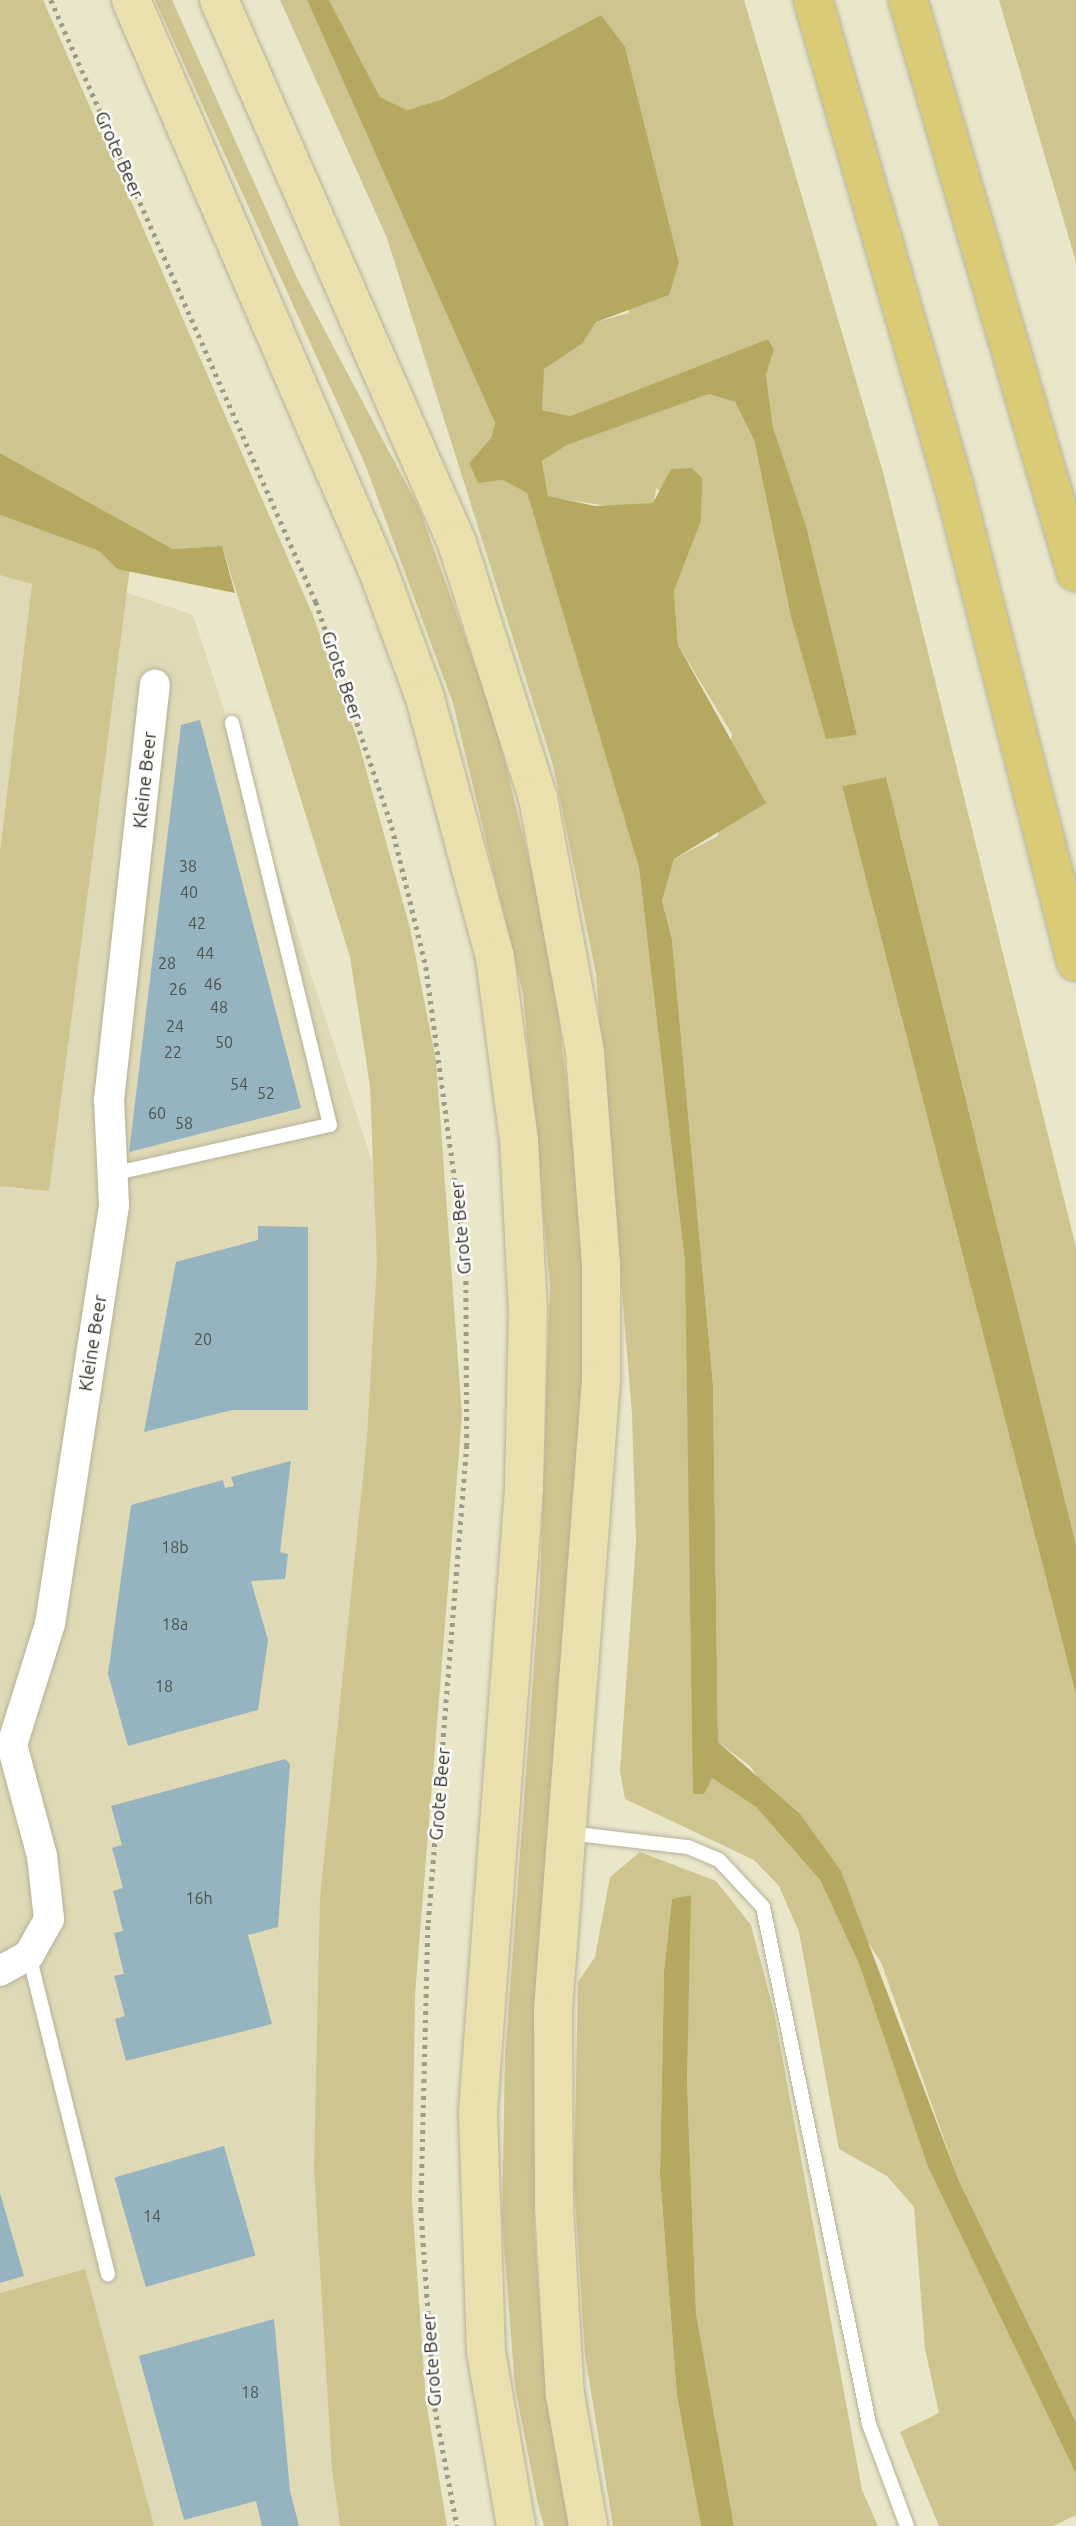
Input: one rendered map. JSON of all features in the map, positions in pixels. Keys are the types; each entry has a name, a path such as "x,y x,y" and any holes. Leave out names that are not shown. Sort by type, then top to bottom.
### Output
{"highway":[{"path":"813,0 954,486 1076,962"},
{"path":"908,0 1076,572"}],"main road":[{"path":"131,0 379,573 429,711 495,958 519,1140 528,1310 524,1488 478,2112 486,2352 516,2526"},
{"path":"219,0 457,543 538,798 566,927 585,1052 601,1263 601,1380 553,2010 554,2207 565,2395 587,2526"}],"street":[{"name":"Kleine Beer","path":"29,1955 49,1919 43,1856 12,1745 50,1624 114,1205 109,1100 155,685"},
{"path":"0,1970 29,1955"}],"lane":[{"path":"112,1174 330,1125 232,723"},
{"path":"568,1833 688,1847 719,1860 763,1907 869,2424 907,2526"},
{"path":"29,1955 108,2274"}],"path":[{"name":"Grote Beer","path":"51,0 316,602 392,827 426,967 466,1264 467,1445 428,1926 421,2209 435,2408 457,2526"}],"shaded area":[{"path":"0,0 43,0 312,613 358,741 410,928 436,1061 462,1415 415,1995 412,2200 426,2401 447,2526 340,2526 332,2469 314,2168 320,1898 367,1438 377,1263 370,1086 350,957 222,546 173,549 0,453"},
{"path":"155,0 172,0 297,278 420,510 495,722 551,949 582,1219 583,1370 542,1904 534,2223 542,2344 570,2526 544,2526 538,2505 515,2387 502,2219 505,2057 540,1584 550,1287 523,994 453,703 365,464"},
{"path":"280,0 307,0 495,423 491,438 469,463 478,482 502,480 527,493 639,868 685,1263 712,1778 756,1807 820,1880 859,1964 928,2167 1076,2474 1076,2515 1053,2526 939,2526 900,2432 939,2413 925,2349 914,2207 887,2176 839,2149 799,1932 779,1886 754,1860 625,1799 620,1771 636,1541 632,1414 596,974 553,765 387,238"},
{"path":"307,0 329,0 380,97 407,110 443,99 601,15 625,47 679,263 669,295 596,322 583,343 544,369 542,410 570,416 768,339 774,349 766,375 773,427 807,529 857,735 826,739 791,617 754,440 735,402 709,394 567,445 542,461 548,496 595,506 653,503 671,469 692,468 702,478 701,521 674,591 678,645 766,803 674,859 662,901 672,939 713,1385 718,1742 800,1814 841,1871 959,2181 1076,2422 1076,2474 928,2167 859,1964 820,1880 756,1807 712,1778 704,1794 693,1794 685,1263 639,868 527,493 502,480 478,483 469,463 491,438 495,423"},
{"path":"329,0 744,0 883,472 1076,1247 1076,1545 886,777 842,786 1076,1695 1076,2422 959,2181 881,1962 750,1766 718,1742 713,1385 672,939 662,901 674,859 718,836 732,734 678,645 674,591 701,521 656,488 654,503 628,509 548,497 542,461 567,445 709,394 735,402 754,440 791,617 826,738 857,735 807,529 773,427 766,375 774,348 768,339 570,416 542,410 543,369 583,343 596,322 629,313 601,15 443,99 407,110 380,97"},
{"path":"999,0 1076,0 1076,262"},
{"path":"0,453 173,549 222,546 235,593 117,569 99,551 0,515"},
{"path":"0,515 99,551 117,569 130,568 49,1191 0,1186 0,853 32,584 0,575"},
{"path":"0,549 193,615 393,1225 400,2526 0,2526"},
{"path":"886,777 1076,1545 1076,1695 842,786"},
{"path":"640,1852 716,1881 751,1925 774,2012 862,2490 878,2526 734,2526 696,2313 687,2082 690,1895 672,1900 664,1971 660,2175 677,2396 701,2526 613,2526 585,2355 574,2181 578,1982 595,1957 610,1877"},
{"path":"691,1895 687,2082 696,2313 734,2526 701,2526 677,2396 660,2175 664,1971 672,1899"},
{"path":"85,2269 154,2526 0,2526 0,2293"}],"building":[{"path":"200,720 301,1108 129,1152 181,725"},
{"path":"258,1226 308,1227 308,1410 232,1410 144,1432 176,1262 258,1240"},
{"path":"291,1461 280,1552 288,1554 285,1579 251,1581 268,1640 258,1710 128,1746 108,1674 131,1505 223,1480 225,1488 234,1486 231,1477"},
{"path":"285,1759 290,1764 278,1927 248,1935 272,2024 126,2061 115,2019 125,2016 114,1976 124,1974 114,1933 123,1931 113,1891 123,1888 112,1848 122,1845 111,1806"},
{"path":"224,2146 255,2256 146,2287 114,2177"},
{"path":"0,2193 24,2276 0,2283"},
{"path":"274,2319 290,2491 299,2526 262,2526 256,2501 184,2520 139,2356"}]}
